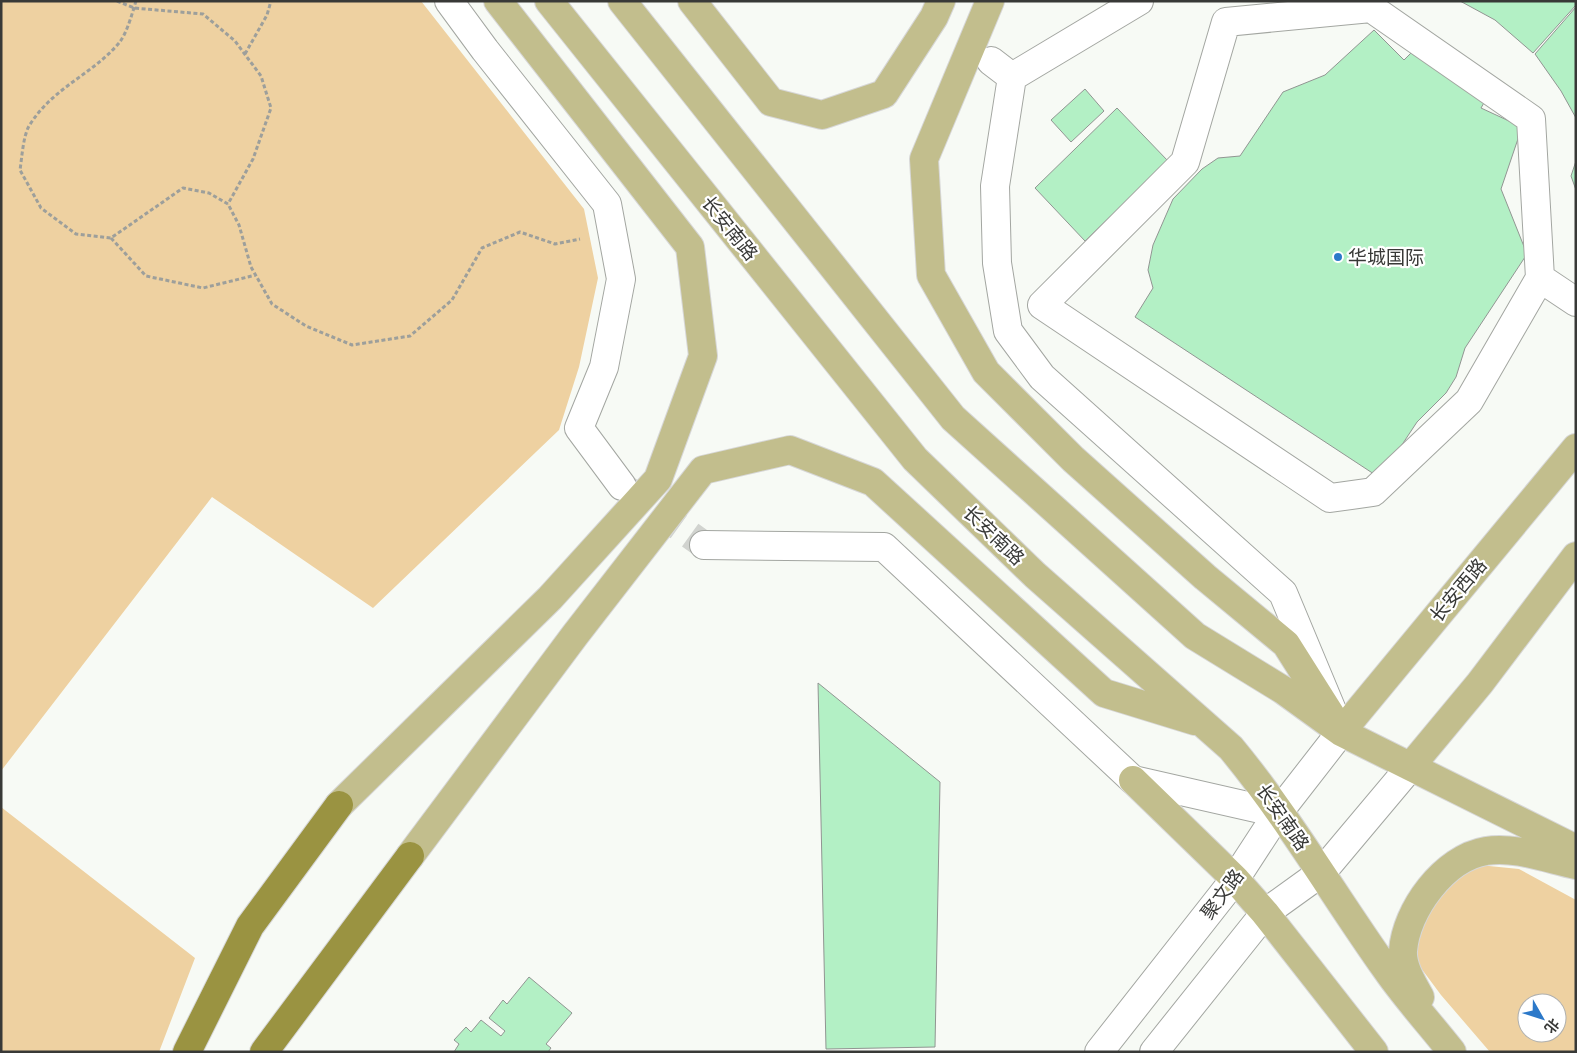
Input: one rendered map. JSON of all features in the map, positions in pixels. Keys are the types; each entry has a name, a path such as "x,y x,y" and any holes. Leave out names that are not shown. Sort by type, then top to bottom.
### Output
{"highway":[{"path":"187,1052 250,926 339,805"},
{"path":"264,1052 410,856"}],"main road":[{"path":"339,805 550,598 658,479 703,356 690,247 498,1"},
{"name":"长安南路","path":"549,1 915,459 1035,575 1232,748 1258,780 1278,813 1322,872 1386,970 1447,1046"},
{"path":"622,1 953,418 1195,636 1283,690 1341,732 1411,766 1503,815 1576,849"},
{"path":"692,1 771,102 822,115 884,94 934,18 941,1"},
{"path":"990,1 924,158 931,275 986,372 1073,459 1205,577 1286,644 1341,732"},
{"name":"长安西路","path":"1341,732 1576,448"},
{"path":"410,856 575,635 703,470 790,450 873,482 1104,693 1204,724"},
{"path":"1411,766 1480,683 1576,556"},
{"path":"1133,780 1235,879 1265,913 1374,1052"},
{"path":"1447,1046 1408,972 1403,952 1413,917 1424,897 1438,879 1454,866 1469,856 1483,851 1514,852 1576,864"}],"street":[{"path":"449,1 485,50 607,204 621,279 604,366 579,428 622,486"},
{"path":"1012,77 1139,1"},
{"path":"1371,8 1531,119 1540,278 1469,401 1373,492 1330,498 1042,305 1185,162 1226,22 1371,8"},
{"path":"991,61 1012,77"},
{"path":"1012,77 995,186 997,263 1008,332 1042,377 1284,593 1341,732"},
{"path":"1540,278 1576,302"},
{"path":"704,545 884,547 1133,780 1278,813"},
{"name":"聚文路","path":"1099,1052 1235,879 1278,813 1341,732"},
{"path":"1154,1052 1265,913 1322,872 1411,766"}],"path":[{"path":"117,1 134,8 203,14 235,41 262,76 271,108 253,159 228,204"},
{"path":"136,1 120,42 98,63 70,82 44,106 28,127 20,170 41,208 76,234 111,238 146,276 203,288 256,275"},
{"path":"245,54 267,15 271,1"},
{"path":"111,238 183,188 209,193 228,204 238,225 256,275 272,304 306,326 352,345 410,336 452,300 482,248 520,232 555,244 580,240"}],"shaded area":[{"path":"1,1 421,1 584,209 598,278 579,367 559,430 373,608 212,497 1,771"},
{"path":"1,807 195,958 159,1052 1,1052"},
{"path":"1479,865 1519,869 1576,900 1576,1052 1490,1052 1441,995 1415,960 1416,935 1446,886"}],"building":[{"path":"1460,1 1576,1 1576,5 1533,53 1495,20"},
{"path":"1576,7 1576,118 1561,91 1535,54"},
{"name":"华城国际","path":"1374,30 1404,60 1411,53 1485,101 1481,108 1522,127 1501,189 1527,254 1465,348 1456,377 1446,393 1417,422 1380,478 1135,317 1153,288 1148,270 1153,245 1173,199 1202,169 1218,158 1240,156 1283,92 1325,75"},
{"path":"1085,89 1104,111 1071,142 1051,120"},
{"path":"1117,108 1168,161 1085,241 1035,188"},
{"path":"1576,161 1576,190 1571,176"},
{"path":"818,683 940,782 935,1047 826,1049"},
{"path":"529,977 572,1013 546,1044 551,1048 548,1052 454,1052 459,1044 454,1040 466,1027 471,1032 481,1020 501,1036 505,1031 489,1018 503,1000 507,1004"}],"tunnel":[{"path":"622,486 704,545"}],"place":[{"name":"华城国际","path":"1338,257"}]}
